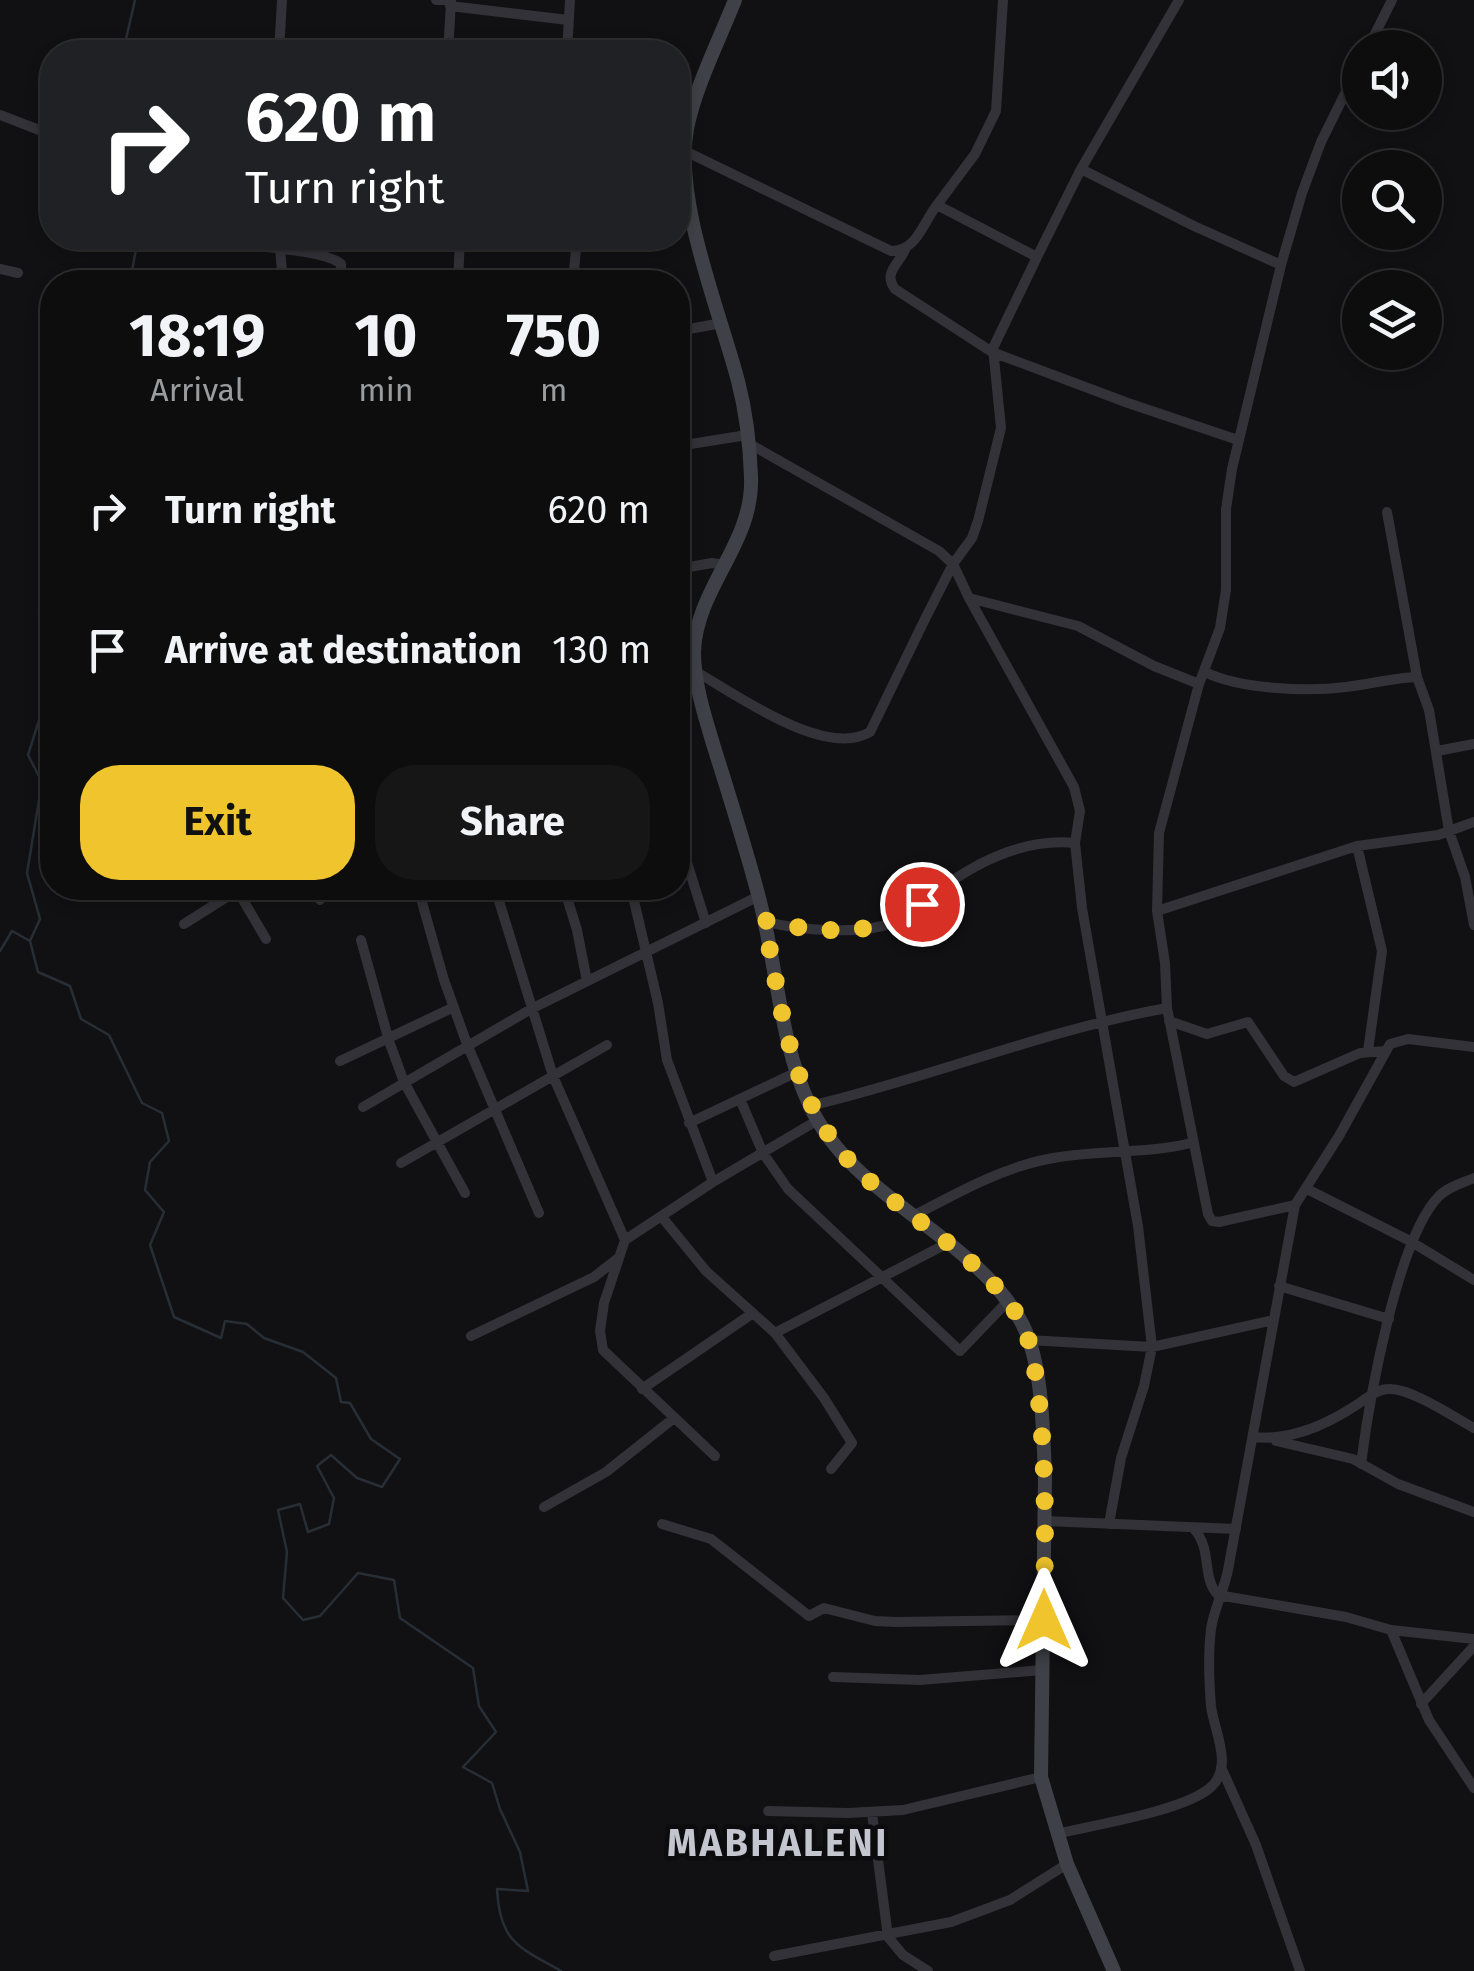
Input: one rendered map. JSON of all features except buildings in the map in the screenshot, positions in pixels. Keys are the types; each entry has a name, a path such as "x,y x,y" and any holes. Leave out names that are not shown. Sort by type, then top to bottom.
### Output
{"street":[{"path":"280,40 282,0"},
{"path":"436,0 568,20"},
{"path":"568,40 570,0"},
{"path":"690,116 735,0"},
{"path":"1003,0 996,111 975,154 890,272 890,281 895,290 992,352 1128,404 1238,440"},
{"path":"697,678 792,727 823,735 866,736 875,726 953,564 972,538 999,446 1001,418 992,352 998,333 1081,169 1179,0"},
{"path":"1376,0 1390,4 1377,30"},
{"path":"449,40 451,2"},
{"path":"1295,1205 1232,1220 1212,1220 1191,1143 1168,1014 1157,910 1159,832 1224,608 1226,510 1238,440 1281,265 1302,193 1342,100"},
{"path":"0,115 40,131"},
{"path":"690,161 880,247 905,250"},
{"path":"1081,169 1281,265"},
{"path":"690,199 740,386 748,439 749,509 700,622 697,678 706,720 758,896 797,1072 810,1106 860,1172 946,1244 1007,1302 1020,1319 1028,1340 1042,1432 1041,1777 1056,1834 1109,1969"},
{"path":"937,205 1037,257"},
{"path":"304,250 336,259 341,270"},
{"path":"0,270 18,274"},
{"path":"690,329 722,324"},
{"path":"690,445 748,439 930,545 953,564 1074,786 1080,810 1075,842 1100,1020 1138,1226 1152,1347 1121,1458 1109,1524"},
{"path":"1387,512 1417,676 1437,751 1449,831 1465,878 1474,925"},
{"path":"690,567 726,566"},
{"path":"970,598 1078,626 1154,666 1202,678 1314,688 1417,676"},
{"path":"690,684 697,678"},
{"path":"1437,751 1474,744"},
{"path":"1157,910 1357,846 1449,831 1474,822"},
{"path":"764,920 808,929 883,926 911,913 960,875 1003,854 1044,841 1075,842"},
{"path":"1357,846 1382,951 1368,1051"},
{"path":"690,872 706,923"},
{"path":"363,1106 467,1044 758,896"},
{"path":"184,924 220,900"},
{"path":"245,900 266,939"},
{"path":"422,900 467,1044 539,1214"},
{"path":"499,900 553,1076 625,1240 608,1286 600,1338 602,1350 715,1456"},
{"path":"568,900 587,981"},
{"path":"634,900 666,1060 713,1182"},
{"path":"360,940 404,1082 465,1194"},
{"path":"340,1061 454,1007"},
{"path":"810,1106 889,1086 1100,1020 1168,1014 1207,1034 1248,1022 1290,1082 1368,1051 1385,1050"},
{"path":"1300,1971 1256,1845 1221,1767 1210,1688 1212,1628 1236,1529 1295,1205 1385,1050 1396,1041 1408,1039 1474,1047"},
{"path":"401,1163 607,1045"},
{"path":"689,1123 797,1072"},
{"path":"740,1098 763,1153 805,1207 960,1352 1007,1302"},
{"path":"625,1240 818,1120"},
{"path":"913,1216 983,1180 1040,1160 1124,1154 1191,1143"},
{"path":"1361,1464 1389,1319 1410,1241 1444,1191 1474,1178"},
{"path":"1307,1189 1410,1241 1474,1280"},
{"path":"661,1216 706,1270 775,1333 851,1440 850,1447 831,1469"},
{"path":"775,1333 946,1244"},
{"path":"470,1336 594,1277 622,1255"},
{"path":"1279,1286 1389,1319"},
{"path":"642,1389 752,1313"},
{"path":"1028,1340 1152,1347 1274,1320"},
{"path":"1270,1439 1314,1429 1385,1389 1396,1390 1474,1428"},
{"path":"544,1508 606,1472 674,1418"},
{"path":"1253,1438 1348,1458 1398,1484 1474,1512"},
{"path":"1044,1521 1236,1529"},
{"path":"662,1524 711,1538 809,1616 824,1608 875,1621 1044,1620"},
{"path":"1194,1528 1204,1542 1210,1585 1221,1596 1474,1643"},
{"path":"1391,1630 1421,1704 1474,1788"},
{"path":"1421,1704 1474,1643"},
{"path":"833,1676 920,1680 1042,1670"},
{"path":"1056,1834 1161,1809 1197,1796 1216,1782 1221,1767"},
{"path":"768,1811 903,1810 1041,1777"},
{"path":"872,1813 888,1936 903,1954 928,1971"},
{"path":"774,1956 951,1922 1010,1900 1067,1864"}],"waterway":[{"path":"126,40 135,0"},
{"path":"132,270 136,250"},
{"path":"40,607 40,627"},
{"path":"40,717 28,755 40,778"},
{"path":"30,941 40,919 27,873 40,794"},
{"path":"0,951 12,931 30,941 38,972 70,986 81,1019 109,1035 142,1103 162,1113 169,1141 150,1162 145,1190 164,1212 150,1245 174,1317 221,1338 225,1321 247,1324 264,1338 303,1352 336,1378 341,1402 350,1403 371,1439 400,1459 382,1487 357,1478 331,1455 317,1466 334,1498 329,1524 308,1532 300,1504 278,1510 287,1552 283,1598 303,1620 320,1616 358,1573 394,1580 400,1618 473,1668 479,1706 496,1732 463,1767 492,1783 520,1852 528,1891 497,1889 502,1921 523,1949 561,1971"}],"district":[{"name":"MABHALENI","path":"778,1843"}],"route":[{"path":"922,904 883,926 808,929 764,920 797,1072 821,1126 860,1172 963,1257 994,1286 1020,1319 1035,1373 1042,1432 1044,1620"}]}
